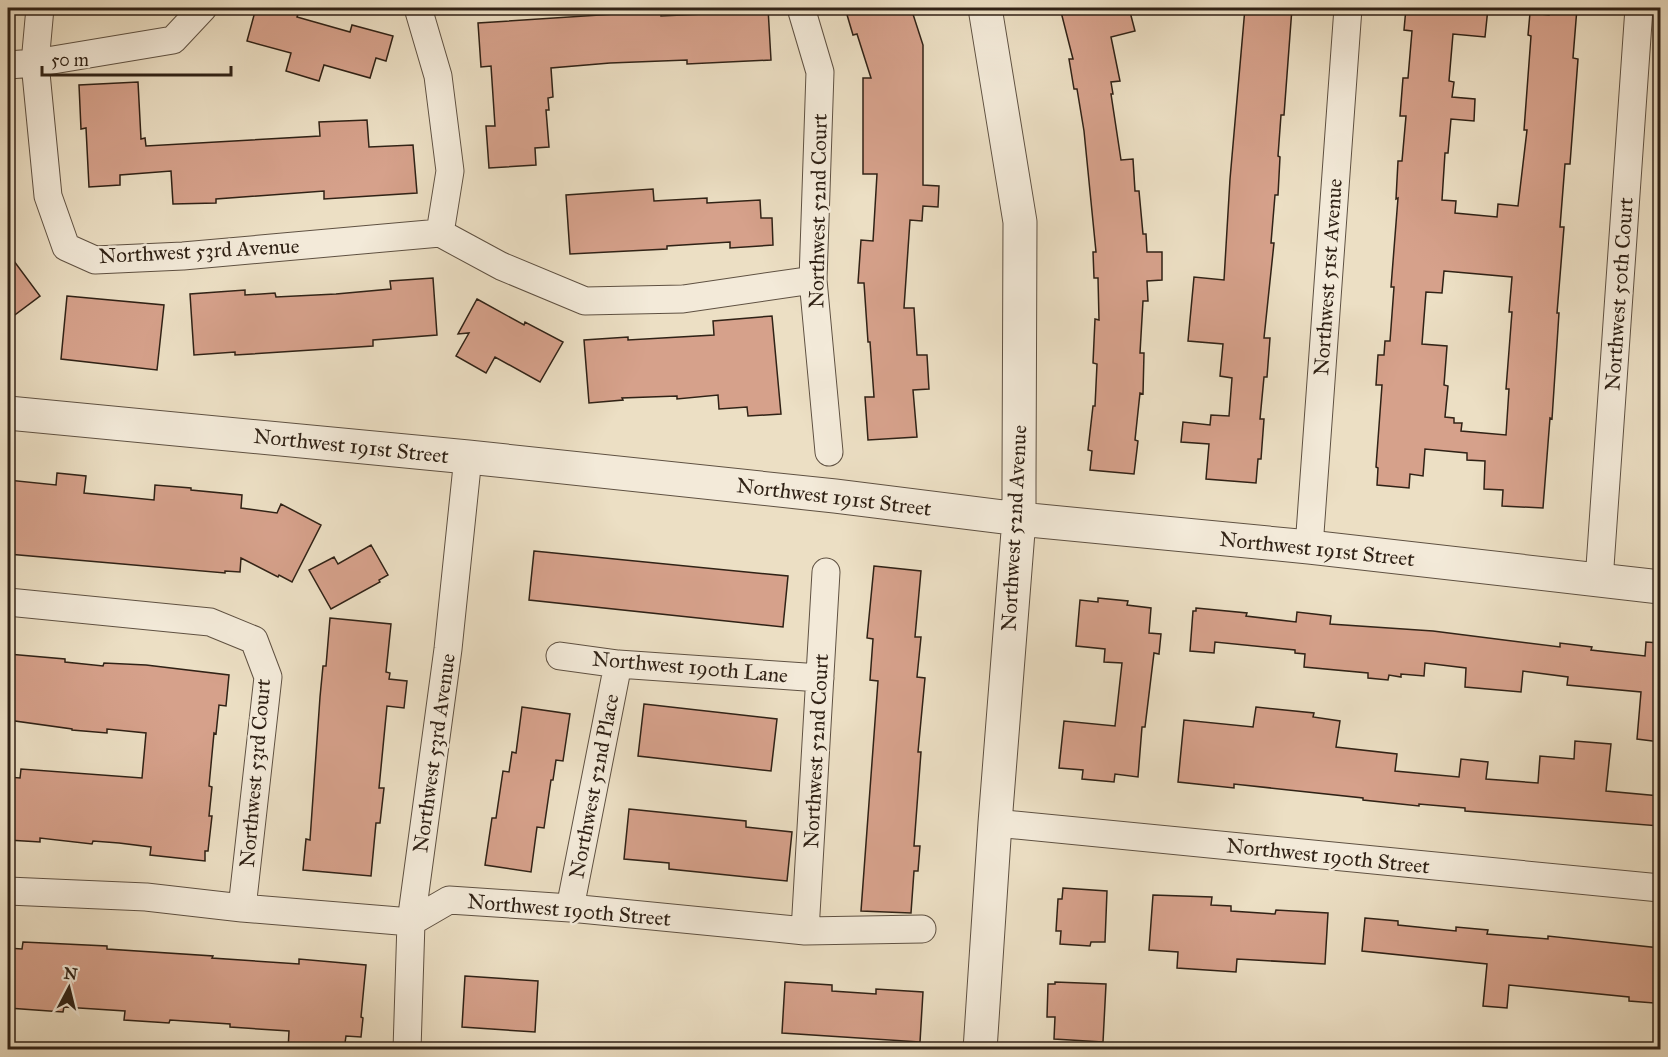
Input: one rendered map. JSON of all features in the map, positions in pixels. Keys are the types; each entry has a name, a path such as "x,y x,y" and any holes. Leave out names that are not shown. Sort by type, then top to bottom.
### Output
{"street":[{"path":"34,63 40,8"},
{"path":"8,65 34,63 173,40 203,8"},
{"path":"418,8 438,76 450,171 440,233 501,266 585,301 683,299 813,280"},
{"name":"Northwest 52nd Court","path":"801,8 820,72 813,280 828,452"},
{"name":"Northwest 52nd Avenue","path":"980,1050 1019,519 1020,222 986,8"},
{"name":"Northwest 51st Avenue","path":"1309,547 1348,8"},
{"name":"Northwest 50th Court","path":"1599,581 1639,8"},
{"name":"Northwest 53rd Avenue","path":"34,63 48,196 66,247 95,260 183,256 440,233"},
{"name":"Northwest 191st Street","path":"8,412 468,457 835,496 1019,519 1309,547 1660,587"},
{"name":"Northwest 53rd Avenue","path":"407,1050 411,922 448,649 468,457"},
{"name":"Northwest 52nd Court","path":"805,931 826,572"},
{"name":"Northwest 53rd Court","path":"8,602 210,622 254,640 267,677 242,908"},
{"name":"Northwest 190th Lane","path":"560,656 618,663 820,678"},
{"name":"Northwest 52nd Place","path":"570,908 618,663"},
{"name":"Northwest 190th Street","path":"995,823 1660,888"},
{"path":"8,891 146,897 242,908 411,922"},
{"name":"Northwest 190th Street","path":"411,922 449,900 570,908 805,931 922,929"}],"building":[{"path":"256,8 300,8 297,17 350,32 352,25 393,36 386,61 376,58 370,78 324,65 319,81 286,71 291,53 247,41"},
{"path":"725,8 768,8 771,60 687,64 687,60 551,68 553,97 548,98 549,110 546,110 549,147 535,148 536,165 489,168 486,126 495,126 491,66 481,67 478,23 661,11 661,16 725,13"},
{"path":"845,8 911,8 923,45 923,185 939,186 938,207 923,206 922,221 910,220 904,308 914,308 917,355 927,355 929,389 913,390 917,437 868,440 865,397 874,397 864,283 858,283 861,240 873,241 877,174 863,174 863,78 871,78 857,34 853,35"},
{"path":"1060,8 1129,8 1135,31 1111,37 1120,81 1111,82 1113,94 1111,94 1121,160 1133,159 1135,191 1139,191 1147,252 1162,252 1162,280 1147,281 1148,301 1143,301 1140,353 1144,353 1143,394 1140,393 1134,474 1090,470 1092,451 1088,450 1093,406 1095,406 1097,364 1093,363 1095,319 1099,320 1098,278 1094,278 1093,252 1096,252 1084,131 1069,59 1073,59"},
{"path":"1245,8 1292,8 1284,115 1281,115 1278,195 1275,195 1271,243 1274,243 1264,338 1270,338 1267,377 1264,377 1260,419 1264,419 1261,459 1258,459 1256,483 1206,479 1209,444 1181,442 1183,422 1210,425 1211,415 1229,416 1232,378 1220,376 1223,344 1188,341 1194,277 1224,280"},
{"path":"1406,8 1488,8 1485,37 1453,34 1449,81 1454,82 1452,97 1475,99 1474,121 1451,119 1448,153 1445,153 1442,200 1456,201 1455,213 1497,217 1498,204 1518,206 1527,130 1524,130 1531,36 1528,35 1530,13 1549,15 1550,8 1577,8 1573,58 1578,59 1570,164 1565,164 1560,227 1564,227 1557,313 1559,313 1543,508 1502,506 1503,490 1484,489 1485,461 1467,460 1467,453 1425,449 1423,476 1410,474 1409,488 1377,485 1378,468 1376,467 1382,385 1376,385 1378,355 1384,355 1385,341 1390,341 1398,161 1402,161 1406,116 1400,116 1403,78 1408,78 1412,31 1404,30","holes":["1444,271 1512,277 1506,435 1461,431 1462,423 1454,423 1454,418 1445,417 1448,386 1444,385 1447,346 1422,344 1426,292 1442,293"]},
{"path":"138,82 141,139 145,138 146,146 320,136 319,122 367,120 369,147 413,145 417,193 324,199 324,191 216,199 216,203 173,204 171,171 120,175 120,185 89,187 86,128 81,129 79,85"},
{"path":"653,189 654,201 707,198 707,203 760,200 761,218 772,218 773,245 730,248 730,242 667,246 667,249 570,254 566,195"},
{"path":"8,253 40,296 8,320"},
{"path":"433,278 437,335 373,340 373,346 235,355 235,352 194,355 190,294 245,290 245,295 275,293 276,297 336,294 391,289 390,281"},
{"path":"67,296 164,305 157,370 61,359"},
{"path":"477,299 524,325 525,322 563,342 540,382 495,357 486,373 456,356 469,333 458,334"},
{"path":"772,316 781,414 748,416 747,407 719,409 718,395 677,399 677,396 622,398 623,400 589,403 584,340 714,335 713,321"},
{"path":"57,473 86,476 84,493 154,500 155,485 191,488 191,490 242,495 241,508 277,513 281,504 321,525 292,582 241,558 240,572 225,571 225,573 8,554 8,480 56,485"},
{"path":"371,545 388,575 379,580 380,582 331,609 309,570 334,557 338,564"},
{"path":"534,551 788,576 783,627 529,600"},
{"path":"874,566 921,571 915,637 921,637 917,677 925,678 918,752 921,752 914,846 920,846 918,871 914,871 911,913 861,911 878,681 870,680 873,639 867,638"},
{"path":"1098,598 1128,601 1127,605 1151,608 1149,633 1161,634 1159,654 1154,653 1145,727 1142,727 1138,777 1115,774 1114,782 1082,779 1083,770 1059,768 1064,721 1115,726 1122,663 1104,662 1105,649 1076,646 1080,600 1098,602"},
{"path":"1196,608 1247,613 1246,616 1296,622 1297,612 1331,616 1330,624 1433,631 1560,647 1560,643 1592,647 1591,650 1645,656 1646,642 1660,643 1660,742 1637,739 1641,692 1567,685 1568,677 1523,671 1521,692 1465,687 1466,668 1425,663 1424,676 1389,675 1388,680 1368,678 1368,673 1304,667 1305,654 1295,653 1295,650 1215,642 1214,653 1190,651 1193,611 1196,611"},
{"path":"330,618 391,624 386,672 390,673 389,679 407,681 404,708 387,706 379,788 384,788 380,823 376,823 371,876 303,870 306,839 310,840 320,697 323,666 326,666"},
{"path":"8,654 65,659 65,662 103,666 104,663 146,665 229,675 226,706 219,705 216,734 214,733 209,786 212,787 209,816 212,816 205,861 150,855 151,847 119,843 93,841 92,844 40,838 40,842 8,840 8,777 20,778 21,769 142,778 146,733 107,729 107,733 72,730 8,720"},
{"path":"644,704 777,719 771,771 638,756"},
{"path":"522,707 570,714 563,761 556,760 553,780 551,780 544,828 537,827 531,872 485,865 492,818 496,818 503,771 509,772 512,752 516,753"},
{"path":"1256,707 1314,713 1313,717 1340,721 1336,747 1397,754 1395,771 1459,777 1461,759 1488,762 1486,779 1538,783 1540,756 1574,759 1575,741 1611,744 1606,791 1660,796 1660,826 1465,811 1465,808 1419,804 1419,806 1234,784 1234,788 1178,782 1184,720 1253,727"},
{"path":"629,809 746,821 746,827 792,832 787,881 669,869 669,863 624,859"},
{"path":"1063,888 1107,891 1105,942 1091,942 1090,946 1060,944 1061,931 1056,931 1058,899 1062,899"},
{"path":"1153,895 1212,897 1211,905 1231,906 1231,911 1275,914 1276,910 1328,913 1325,964 1237,959 1236,972 1177,968 1178,952 1149,950"},
{"path":"1365,918 1398,921 1398,925 1456,931 1456,927 1488,930 1487,934 1548,939 1548,936 1660,948 1660,994 1655,993 1654,1003 1629,1001 1629,997 1509,985 1507,1008 1483,1006 1487,964 1362,951"},
{"path":"23,942 107,946 107,949 299,964 299,959 366,965 361,1037 346,1036 344,1050 288,1050 289,1031 170,1020 169,1023 124,1020 125,1011 64,1007 63,1012 8,1008 8,948 22,949"},
{"path":"465,976 538,981 535,1032 462,1027"},
{"path":"785,982 832,985 832,991 876,994 876,989 923,992 920,1042 782,1033"},
{"path":"1055,982 1106,984 1103,1042 1054,1039 1055,1017 1047,1017 1048,984 1055,984"}]}
